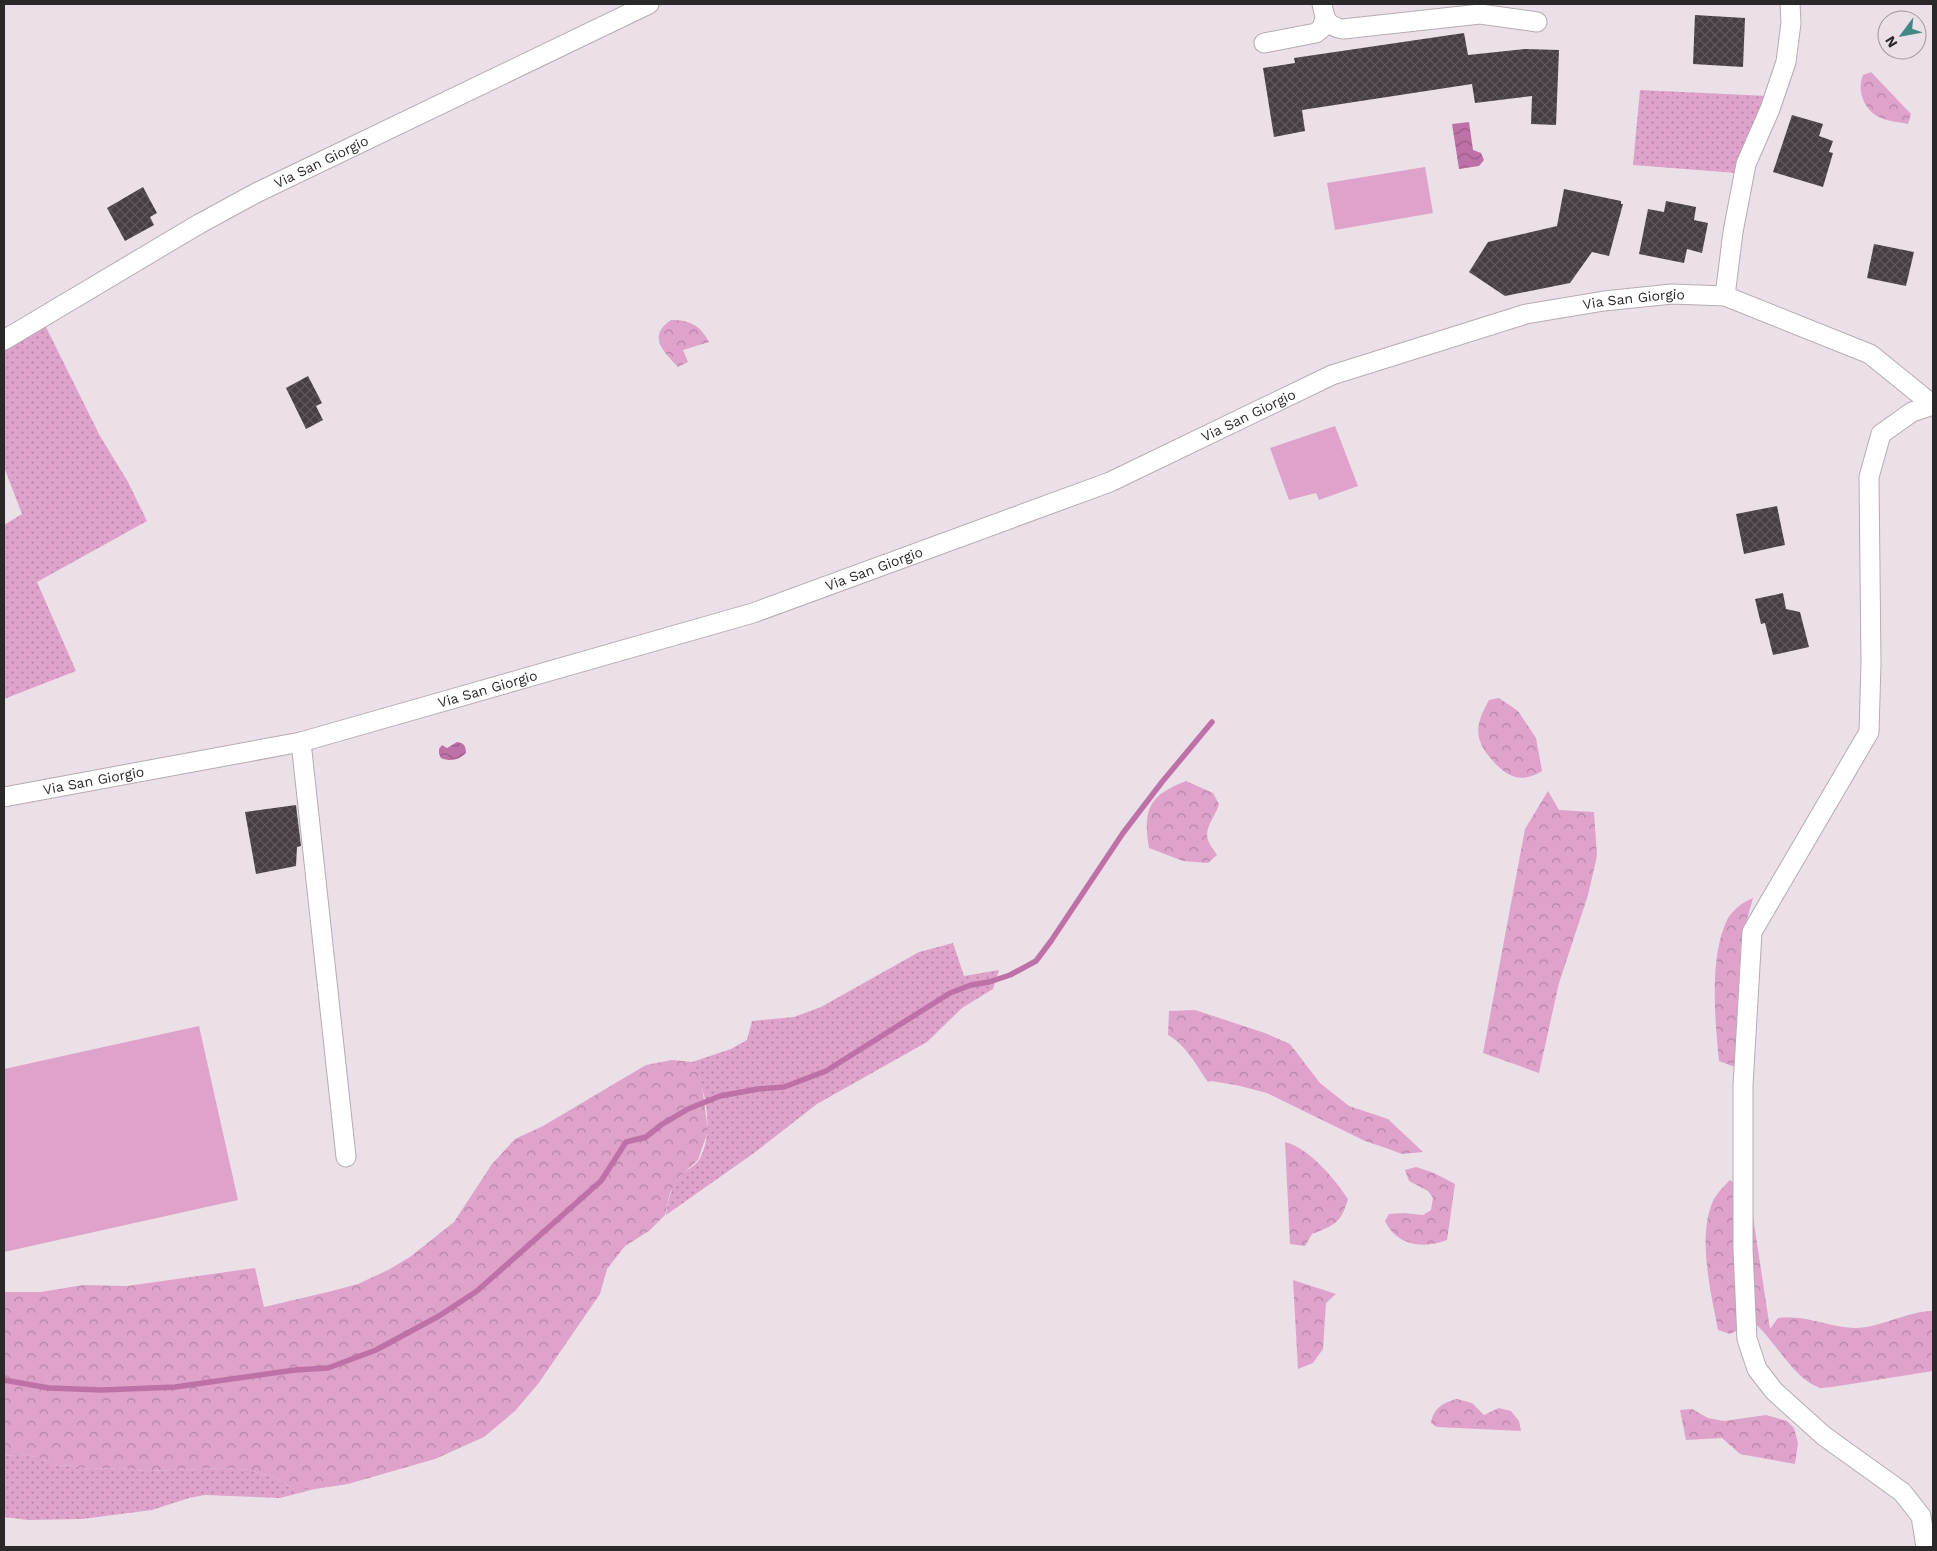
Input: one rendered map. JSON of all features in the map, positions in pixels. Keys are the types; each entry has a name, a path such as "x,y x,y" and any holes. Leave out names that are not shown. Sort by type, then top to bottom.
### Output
{"street":[{"name":"Via San Giorgio","path":"4,340 199,224 256,193 649,4"},
{"path":"1725,296 1733,232 1746,164 1770,109 1786,62 1791,23 1790,4"},
{"path":"1324,11 1333,27 1343,30 1480,14 1538,22"},
{"path":"1264,43 1316,33 1322,28 1324,11"},
{"name":"Via San Giorgio","path":"4,797 301,742 754,613 1110,482 1341,372 1526,314 1604,301 1672,294 1725,296 1870,354 1933,405"},
{"path":"1926,1547 1921,1516 1902,1492 1824,1436 1774,1391 1757,1369 1747,1338 1743,1249 1742,1085 1752,932 1869,732 1872,663 1869,477 1881,434 1912,412 1933,405"},
{"path":"301,742 346,1157"}],"green space":[{"path":"1871,72 1911,114 1908,124 1880,118 1868,108 1862,98 1861,80 1863,75"},
{"path":"1640,90 1768,96 1736,173 1633,165"},
{"path":"1425,167 1433,213 1335,230 1327,183"},
{"path":"671,320 689,322 702,331 709,342 683,350 688,362 678,367 663,349 659,338 664,326"},
{"path":"45,325 100,436 128,482 147,521 37,582 76,671 4,699 4,525 22,514 4,467 4,349"},
{"path":"1335,426 1358,486 1319,500 1316,493 1289,500 1270,448"},
{"path":"1499,698 1518,711 1536,738 1542,771 1527,777 1515,777 1503,771 1485,751 1481,744 1478,730 1479,725 1489,700"},
{"path":"1186,781 1213,793 1219,804 1207,835 1209,843 1217,855 1208,863 1183,861 1149,848 1147,823 1151,806 1163,792"},
{"path":"1548,791 1559,810 1594,812 1597,856 1588,895 1559,983 1539,1073 1483,1053 1525,829"},
{"path":"1753,898 1741,940 1735,1067 1719,1061 1715,1008 1718,952 1721,935 1727,920 1738,907"},
{"path":"953,943 964,976 999,970 993,989 962,1008 927,1042 817,1104 754,1153 666,1215 672,1189 681,1175 699,1160 707,1137 708,1124 705,1097 692,1062 731,1049 747,1040 752,1021 794,1017 821,1007 919,952"},
{"path":"1195,1010 1265,1033 1290,1044 1320,1083 1349,1106 1388,1119 1423,1152 1402,1154 1365,1141 1267,1093 1236,1085 1208,1082 1180,1044 1168,1035 1169,1011"},
{"path":"199,1026 238,1200 4,1252 4,1069"},
{"path":"672,1060 692,1062 701,1078 708,1131 698,1160 679,1177 670,1193 665,1215 649,1231 625,1246 607,1269 600,1294 538,1384 515,1411 484,1437 435,1459 348,1484 315,1489 293,1489 274,1477 249,1470 225,1468 145,1471 122,1468 89,1469 58,1465 27,1454 4,1456 4,1292 41,1292 83,1285 127,1286 255,1268 264,1307 358,1284 410,1257 454,1222 492,1164 515,1139 543,1126 646,1065"},
{"path":"1285,1142 1303,1150 1312,1157 1336,1182 1348,1199 1340,1218 1332,1225 1312,1234 1305,1246 1290,1244"},
{"path":"1416,1167 1434,1173 1455,1184 1447,1240 1420,1245 1412,1243 1396,1236 1385,1221 1389,1214 1423,1215 1431,1210 1433,1198 1428,1191 1409,1181 1405,1170"},
{"path":"1730,1180 1750,1197 1770,1329 1778,1318 1807,1319 1854,1328 1933,1311 1933,1371 1821,1388 1811,1384 1802,1377 1753,1322 1730,1334 1718,1330 1709,1282 1706,1231 1708,1215 1713,1201"},
{"path":"1293,1280 1336,1294 1326,1303 1323,1349 1313,1363 1298,1369"},
{"path":"1457,1399 1472,1403 1484,1415 1499,1408 1511,1411 1519,1421 1521,1431 1437,1427 1431,1423 1434,1413 1440,1407 1447,1402"},
{"path":"1692,1409 1708,1418 1724,1421 1766,1415 1787,1421 1794,1428 1798,1443 1795,1464 1740,1454 1722,1438 1686,1440 1680,1410"},
{"path":"27,1454 58,1465 89,1469 122,1468 145,1471 225,1468 249,1470 274,1477 293,1489 315,1489 280,1498 205,1495 152,1510 82,1519 28,1520 4,1517 4,1456"}],"water":[{"path":"1469,122 1473,150 1481,153 1484,160 1479,166 1459,169 1452,124"},
{"path":"457,742 464,745 466,753 455,760 441,758 439,749 442,745 447,748"}],"building":[{"path":"1695,15 1745,18 1743,67 1693,64"},
{"path":"1464,33 1468,55 1525,49 1559,50 1556,125 1531,124 1532,96 1475,103 1472,84 1302,110 1305,131 1274,137 1263,68 1295,63 1294,58"},
{"path":"1792,115 1823,124 1819,136 1833,141 1829,152 1833,153 1823,187 1773,172"},
{"path":"143,187 157,213 150,217 154,225 125,241 107,208"},
{"path":"1564,189 1621,201 1621,204 1623,204 1609,256 1592,252 1570,283 1505,296 1469,272 1488,242 1557,226"},
{"path":"1666,201 1696,207 1694,220 1708,223 1702,253 1687,249 1684,263 1639,254 1648,209 1664,212"},
{"path":"1874,244 1914,252 1906,286 1867,278"},
{"path":"308,376 322,403 316,406 323,420 306,429 286,388"},
{"path":"1777,506 1785,545 1744,554 1736,514"},
{"path":"1783,593 1786,609 1800,612 1809,647 1773,655 1765,623 1761,624 1755,599"},
{"path":"296,805 301,846 297,847 296,866 256,874 245,812"}],"waterway":[{"path":"4,1380 49,1388 102,1390 175,1387 295,1370 328,1368 376,1350 439,1316 477,1291 601,1181 626,1142 646,1137 661,1125 688,1109 720,1096 758,1089 784,1087 826,1071 950,993 971,985 989,982 1010,975 1036,961 1123,833 1212,722"}]}
